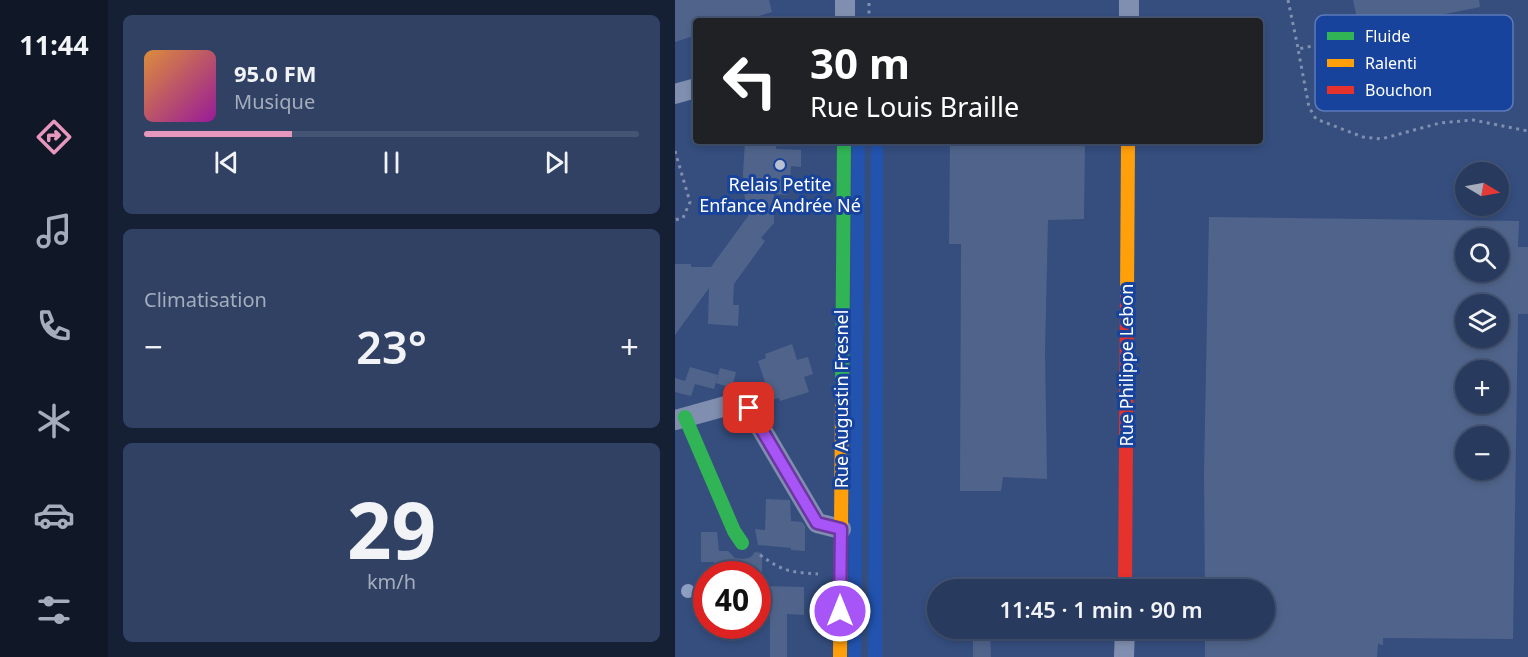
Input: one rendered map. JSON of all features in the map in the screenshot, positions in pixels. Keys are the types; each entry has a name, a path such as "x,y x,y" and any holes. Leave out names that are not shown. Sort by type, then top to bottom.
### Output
{"street":[{"path":"845,0 845,18"},
{"path":"1129,0 1129,18"},
{"path":"675,94 693,89"},
{"name":"Rue Augustin Fresnel","path":"840,657 844,144"},
{"name":"Rue Philippe Lebon","path":"1125,579 1128,144"},
{"path":"742,543 734,531 680,418 733,404 749,408 817,523 841,529"},
{"path":"1124,657 1125,639"}],"path":[{"path":"869,0 869,18"},
{"path":"1289,0 1308,107 1316,119 1363,137 1381,139 1440,123 1473,120 1528,131"},
{"path":"1298,49 1315,45"},
{"path":"675,151 690,202 683,218 675,220"},
{"path":"742,543 778,568 789,572 841,575"}],"shaded area":[{"path":"852,144 865,144 861,657 848,657"},
{"path":"871,144 883,144 882,657 868,657"}],"building":[{"path":"675,0 769,0 772,12 753,18 693,18 693,36 675,42"},
{"path":"1353,0 1479,0 1480,7 1440,15 1356,15"},
{"path":"745,144 776,144 776,149 801,150 801,167 791,166 787,195 774,194 774,223 761,238 765,241 734,284 733,305 739,305 738,326 708,324 709,288 675,335 675,264 711,267 759,201 745,201 743,174"},
{"path":"950,144 1085,144 1084,219 1048,220 1045,352 1047,479 1003,477 1001,491 960,491 961,244 949,244"},
{"path":"1209,217 1519,221 1518,247 1528,247 1528,314 1518,314 1513,639 1383,638 1383,645 1378,644 1377,657 1205,657 1205,639 1275,639 1275,579 1205,579 1204,474"},
{"path":"792,344 797,360 808,357 813,374 804,377 809,392 780,401 779,398 771,400 758,361 766,358 765,354"},
{"path":"690,367 718,375 714,389 695,384 691,396 675,392 675,378 685,381"},
{"path":"720,368 736,372 732,388 716,383"},
{"path":"766,499 790,500 791,521 802,522 805,526 805,551 758,545 755,529 765,530"},
{"path":"701,532 717,532 719,551 728,551 735,558 744,559 751,557 755,552 762,553 762,561 701,561"},
{"path":"771,586 804,587 804,615 787,614 787,657 770,657"},
{"path":"973,639 990,639 991,657 973,657"}],"traffic: fast":[{"path":"842,401 844,144"},
{"path":"685,417 734,531 742,543"}],"traffic: slow":[{"path":"1127,296 1128,144"},
{"path":"840,657 842,401"}],"traffic: jam":[{"path":"1125,579 1127,296"}],"place":[{"name":"Relais Petite Enfance Andrée Né","path":"780,165"}],"route":[{"path":"749,408 817,523 841,529 840,611"}]}
